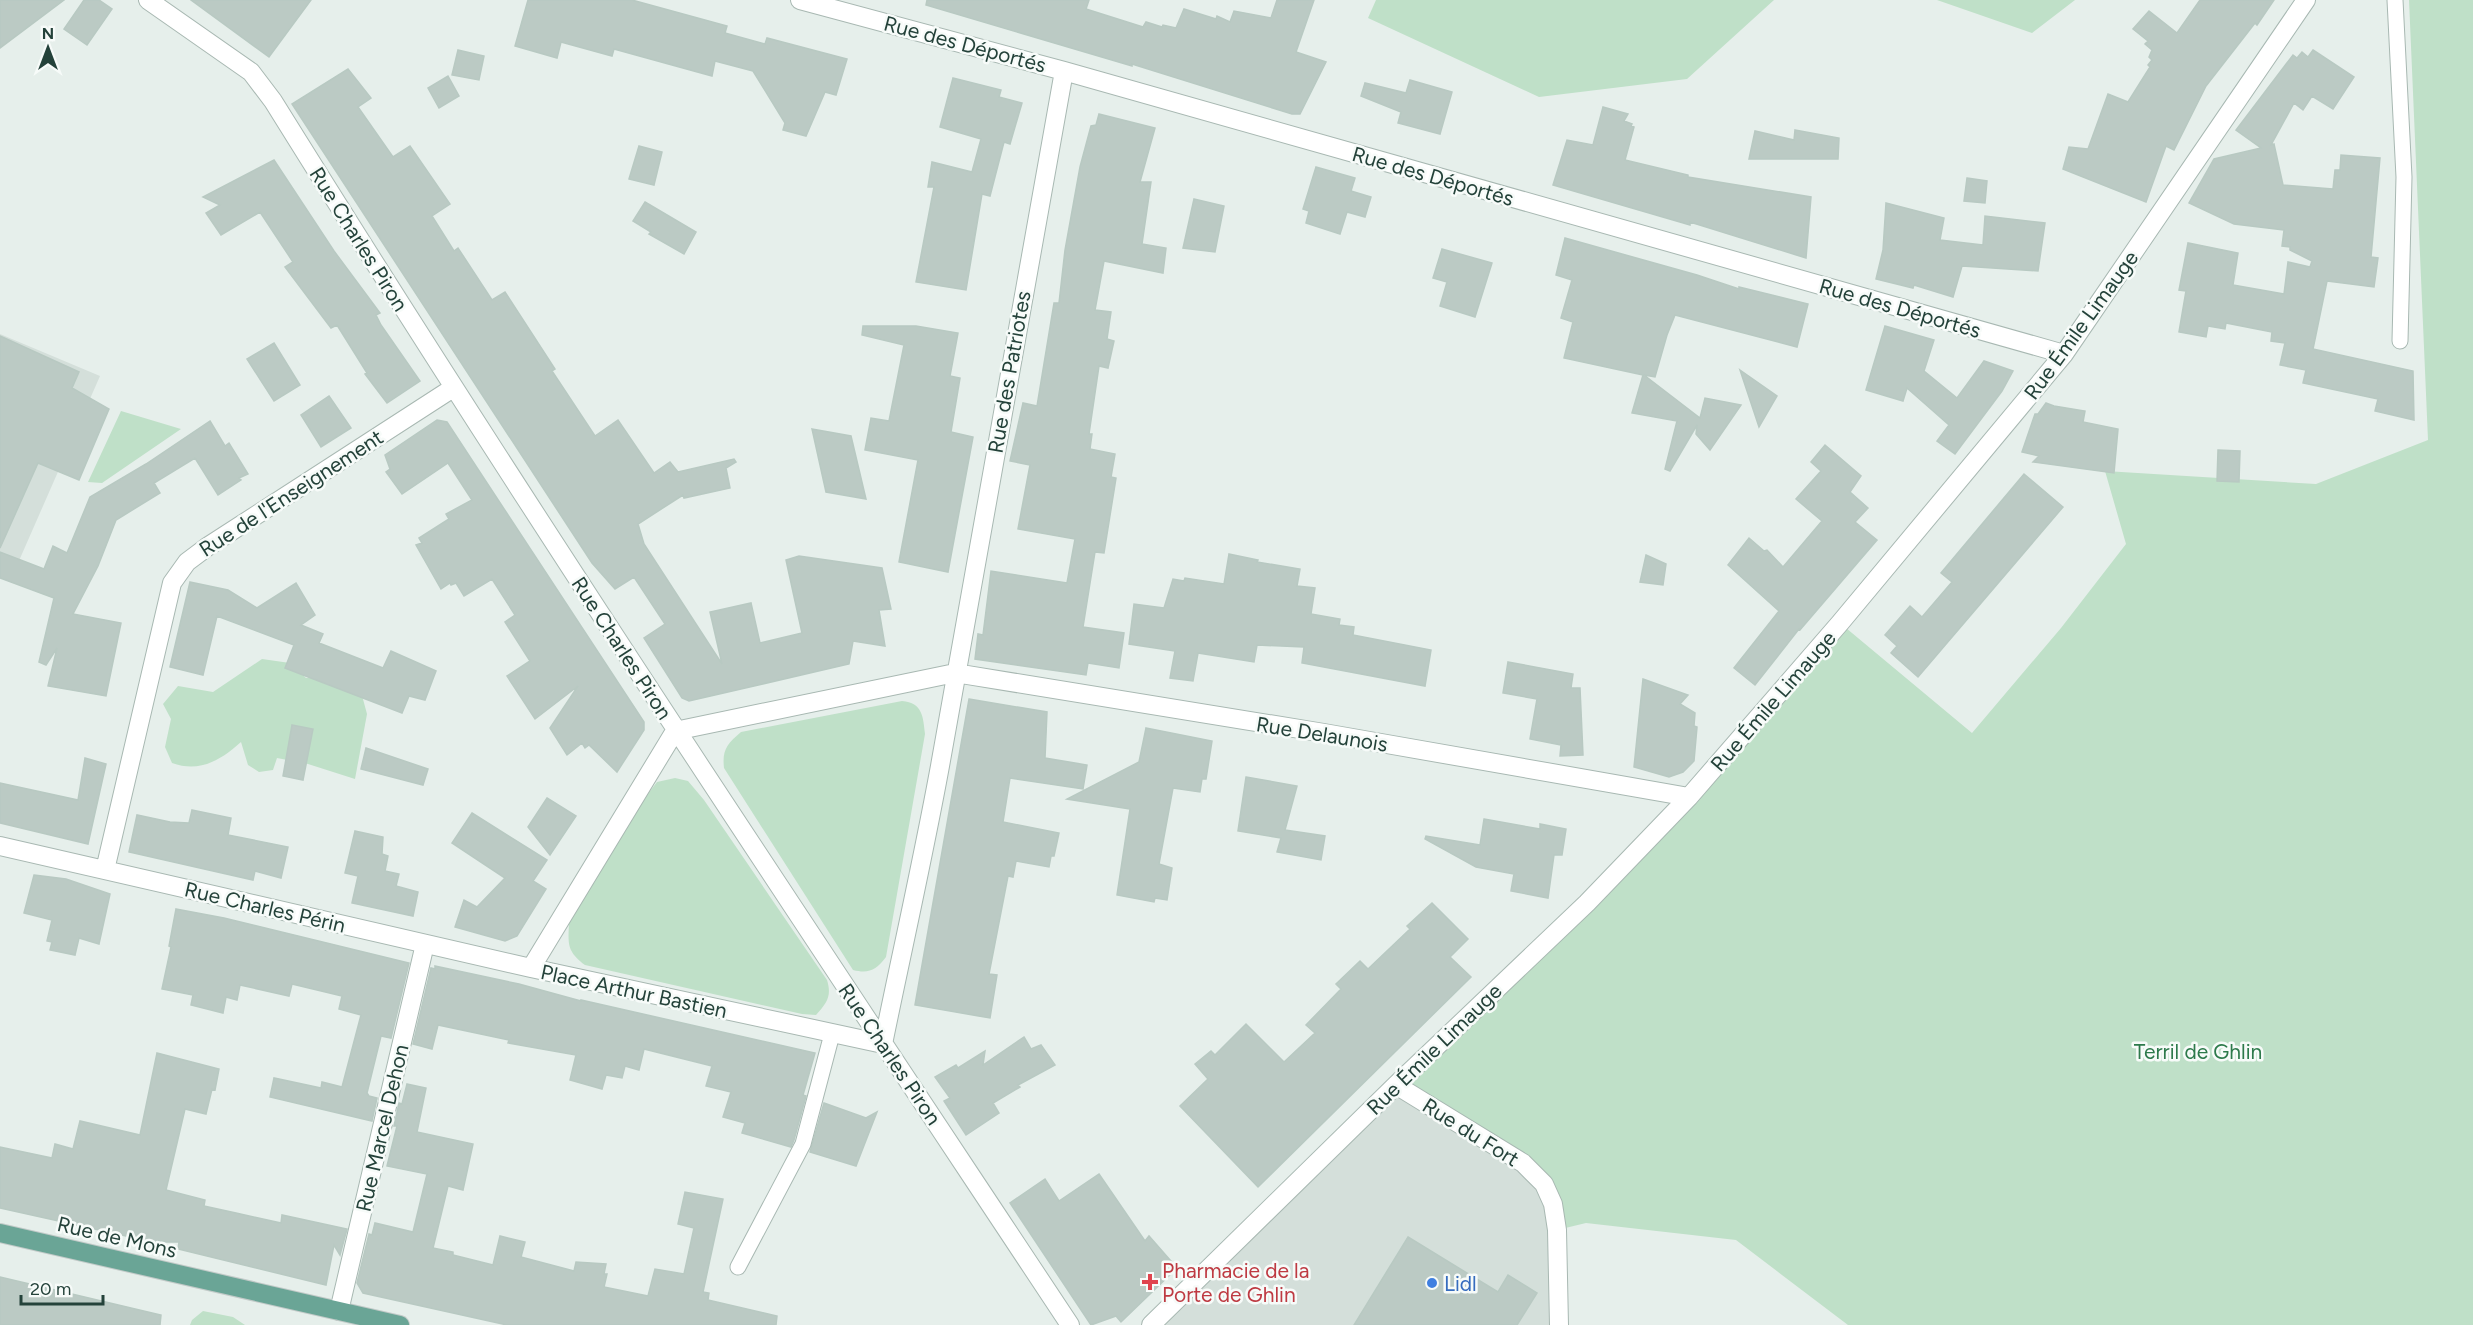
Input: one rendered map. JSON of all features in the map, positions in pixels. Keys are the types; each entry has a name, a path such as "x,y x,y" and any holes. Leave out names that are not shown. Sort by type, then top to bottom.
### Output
{"main road":[{"name":"Rue de Mons","path":"0,1233 400,1325"}],"street":[{"name":"Rue Charles Piron","path":"148,0 251,72 273,101 453,388 675,731 1070,1325"},
{"name":"Rue des Déportés","path":"800,0 1064,71 2064,354"},
{"name":"Rue Émile Limauge","path":"1151,1325 1396,1085 1587,903 1689,797 1833,632 2064,354 2306,0"},
{"name":"Rue des Patriotes","path":"955,673 1064,71"},
{"name":"Rue de l'Enseignement","path":"105,870 172,583 187,562 453,388"},
{"path":"675,731 955,673 939,767 883,1044"},
{"name":"Rue Delaunois","path":"955,673 1324,733 1689,797"},
{"name":"Place Arthur Bastien","path":"675,731 531,968 883,1044"},
{"name":"Rue Charles Périn","path":"0,846 531,968"},
{"name":"Rue Marcel Dehon","path":"339,1311 425,944"},
{"name":"Rue du Fort","path":"1396,1085 1523,1163 1544,1184 1552,1204 1557,1230 1559,1325"}],"lane":[{"path":"2396,0 2404,177 2400,341"},
{"path":"738,1267 803,1144 832,1034"}],"shaded area":[{"path":"0,334 100,376 11,579 0,575"},
{"path":"1396,1085 1544,1184 1559,1325 1151,1325"}],"green space":[{"path":"1376,0 1774,0 1687,79 1539,97 1368,18"},
{"path":"1937,0 2075,0 2032,33"},
{"name":"Terril de Ghlin","path":"2409,0 2473,0 2473,1325 1848,1325 1736,1240 1586,1223 1557,1230 1544,1184 1396,1085 1587,903 1840,623 1972,733 2061,628 2126,544 2105,471 2316,484 2428,440"},
{"path":"121,411 181,429 102,483 88,482"},
{"path":"262,659 290,663 306,678 335,677 360,688 367,714 355,779 308,764 277,758 273,770 259,772 248,765 241,742 210,763 182,766 172,763 165,747 171,719 163,704 178,686 213,692"},
{"path":"902,701 909,702 921,712 925,734 886,957 872,970 853,970 724,768 724,756 729,744 741,732"},
{"path":"675,778 688,781 704,800 827,980 828,999 816,1015 802,1014 585,965 572,951 569,942 569,923 647,795 657,782"},
{"path":"203,1311 233,1317 245,1325 190,1325 192,1320"}],"building":[{"path":"0,0 64,0 0,48"},
{"path":"84,0 99,0 112,9 87,45 64,29"},
{"path":"191,0 311,0 269,57"},
{"path":"528,0 632,0 727,26 725,33 765,44 767,38 847,59 836,95 825,92 806,136 783,130 785,123 753,71 715,61 712,76 614,49 612,56 561,42 557,58 515,46"},
{"path":"927,0 1089,0 1086,9 1143,27 1146,22 1176,28 1184,9 1216,19 1217,16 1230,22 1234,11 1271,18 1277,0 1314,0 1296,52 1326,62 1300,114 1292,114 1132,64 1132,66 926,5"},
{"path":"2200,0 2274,0 2257,25 2255,23 2206,86 2174,150 2166,146 2146,202 2063,169 2069,147 2088,149 2108,94 2128,102 2150,67 2148,65 2152,60 2149,57 2152,50 2145,44 2148,41 2133,29 2149,11 2177,33"},
{"path":"458,50 484,56 479,80 452,75"},
{"path":"2313,50 2354,77 2333,109 2312,96 2303,110 2294,103 2271,145 2274,144 2283,185 2333,189 2335,170 2340,170 2341,155 2380,158 2371,257 2378,258 2374,287 2327,281 2313,349 2413,371 2414,420 2375,411 2378,399 2303,383 2306,370 2280,365 2285,343 2271,341 2272,332 2226,323 2225,329 2208,326 2206,337 2179,332 2186,291 2179,290 2188,243 2238,253 2233,285 2284,294 2288,262 2310,267 2312,261 2290,250 2290,247 2282,246 2284,230 2234,224 2189,203 2214,159 2261,148 2236,130 2293,55 2297,58 2302,52 2308,57"},
{"path":"348,69 371,98 358,107 393,157 410,146 450,204 432,216 454,251 458,248 492,300 505,292 555,369 552,371 595,436 618,420 654,473 670,462 678,472 734,459 736,462 726,468 730,488 684,498 683,495 638,524 644,544 722,664 710,612 751,603 760,643 802,633 786,560 799,556 882,568 891,609 879,610 885,646 853,641 849,664 689,701 682,698 644,638 665,624 634,577 615,589 592,563 292,104"},
{"path":"448,76 459,96 439,108 428,88"},
{"path":"953,78 1001,90 999,97 1022,103 1010,144 1004,142 990,196 982,194 966,290 916,282 934,187 928,187 932,162 972,172 981,139 940,127"},
{"path":"1410,80 1452,92 1440,134 1398,123 1401,112 1361,96 1365,83 1406,93"},
{"path":"1603,107 1628,114 1624,121 1634,127 1625,160 1688,175 1688,177 1811,197 1806,258 1690,222 1690,225 1553,185 1567,140 1593,145"},
{"path":"1099,114 1155,128 1140,182 1151,182 1142,244 1166,248 1163,273 1104,261 1095,310 1111,312 1107,339 1114,341 1108,368 1099,366 1089,434 1092,434 1090,449 1115,454 1111,477 1116,478 1104,553 1095,552 1083,627 1124,633 1119,668 1088,663 1086,675 975,659 978,634 983,635 991,571 1067,583 1075,539 1018,529 1030,465 1010,461 1023,403 1037,406 1054,303 1059,303 1065,250 1080,167 1091,126 1096,125"},
{"path":"1795,130 1839,138 1838,159 1749,159 1755,131 1794,140"},
{"path":"639,146 662,152 654,185 629,179"},
{"path":"274,160 334,251 380,313 376,315 381,325 420,381 387,403 365,374 367,373 337,325 331,328 285,267 293,262 260,212 221,235 206,213 220,205 203,197"},
{"path":"1316,167 1355,178 1351,191 1371,197 1365,217 1347,212 1340,234 1306,223 1309,211 1303,209"},
{"path":"1967,178 1987,181 1985,203 1964,201"},
{"path":"1194,199 1224,206 1215,252 1183,248"},
{"path":"645,202 696,232 684,254 649,234 651,232 633,221"},
{"path":"1886,203 1944,218 1940,240 1983,245 1985,216 2045,223 2038,271 1962,266 1953,297 1914,285 1913,288 1876,279 1883,250"},
{"path":"1565,238 1739,289 1739,287 1808,304 1797,347 1675,315 1655,377 1644,375 1700,418 1705,398 1741,405 1710,450 1696,434 1697,425 1670,471 1665,469 1677,421 1632,413 1643,375 1564,358 1573,322 1561,318 1572,280 1556,275"},
{"path":"1442,249 1492,263 1475,317 1440,306 1447,282 1433,278"},
{"path":"863,326 916,326 958,333 950,376 960,378 951,432 973,437 948,572 899,562 918,460 865,450 871,418 889,421 904,345 862,335"},
{"path":"1885,326 1934,340 1924,371 1957,398 1984,361 2013,371 2002,391 1955,454 1937,441 1949,425 1907,388 1903,401 1866,390"},
{"path":"0,336 79,372 72,388 109,409 79,480 38,463 0,548"},
{"path":"274,343 300,385 274,401 247,359"},
{"path":"1740,370 1777,396 1759,427"},
{"path":"329,396 351,428 321,447 301,415"},
{"path":"2046,403 2085,411 2083,422 2118,429 2114,473 2033,462 2039,456 2022,452 2035,414 2038,414"},
{"path":"437,420 447,422 644,722 644,730 617,772 589,745 585,748 582,743 567,755 550,728 578,686 535,719 507,676 530,661 505,622 515,615 492,579 464,596 456,583 451,585 450,583 441,589 416,545 422,543 419,538 449,519 446,514 472,500 448,463 402,494 386,472 390,469 385,455"},
{"path":"210,421 225,446 229,443 248,474 239,478 241,480 218,495 195,458 154,483 160,493 116,520 98,566 73,614 121,623 106,696 48,686 57,648 46,665 39,662 54,598 0,578 0,552 44,569 53,546 67,553 90,497 146,464"},
{"path":"812,429 851,436 866,499 826,492"},
{"path":"1825,445 1861,476 1850,492 1868,508 1855,522 1877,540 1799,629 1755,685 1734,668 1779,611 1728,565 1749,538 1764,551 1767,550 1783,567 1822,521 1796,499 1821,471 1811,462"},
{"path":"2218,450 2240,451 2239,482 2217,481"},
{"path":"2024,474 2063,507 1918,677 1891,653 1897,646 1885,635 1910,606 1922,617 1952,582 1941,573"},
{"path":"1229,554 1258,560 1257,562 1300,569 1297,586 1315,588 1311,614 1340,619 1339,625 1354,627 1353,635 1431,650 1425,686 1302,663 1304,647 1257,645 1254,662 1198,653 1193,681 1170,678 1175,651 1129,644 1134,604 1164,608 1173,579 1184,581 1185,578 1224,584"},
{"path":"1646,555 1666,564 1663,585 1640,582"},
{"path":"190,582 228,590 257,608 296,583 315,615 301,625 323,634 319,643 383,668 391,651 436,671 425,700 409,696 402,713 285,668 294,645 217,616 203,675 170,667"},
{"path":"1508,662 1573,674 1571,688 1580,688 1583,755 1560,756 1561,745 1530,739 1537,699 1503,693"},
{"path":"1643,679 1688,695 1680,704 1695,713 1694,726 1697,727 1694,761 1683,772 1669,777 1634,767"},
{"path":"969,699 1047,712 1045,758 1087,765 1083,789 1010,778 1003,822 1059,833 1049,867 1016,861 1013,877 1008,876 989,974 997,975 990,1018 915,1005"},
{"path":"292,725 313,729 303,780 283,776"},
{"path":"1146,728 1212,741 1206,779 1202,779 1200,792 1173,788 1159,864 1172,868 1167,900 1155,898 1154,902 1117,895 1130,809 1067,799 1139,762"},
{"path":"366,748 428,769 423,785 361,769"},
{"path":"85,758 106,764 88,844 0,823 0,783 78,800"},
{"path":"1246,777 1297,786 1285,830 1325,836 1321,860 1277,852 1281,838 1238,831"},
{"path":"547,798 576,816 550,855 528,827"},
{"path":"192,810 231,818 228,835 288,847 281,878 255,871 253,880 129,852 137,815 170,822 189,823"},
{"path":"472,813 547,860 533,881 546,889 517,936 505,941 455,927 464,900 477,907 505,878 452,843"},
{"path":"1484,819 1540,829 1540,824 1566,829 1562,855 1554,855 1548,898 1511,891 1514,874 1476,867 1425,839 1426,836 1480,845"},
{"path":"355,831 383,837 382,854 388,856 385,871 399,874 396,886 418,892 413,916 352,903 358,876 345,873"},
{"path":"34,875 66,879 110,894 99,944 79,938 75,955 50,950 52,942 47,941 52,920 24,913"},
{"path":"1432,903 1468,939 1450,957 1471,977 1258,1187 1180,1106 1208,1079 1195,1064 1211,1051 1215,1055 1246,1024 1284,1062 1315,1033 1306,1025 1341,989 1336,984 1360,961 1368,969 1410,929 1407,926"},
{"path":"176,909 224,918 409,963 391,1038 381,1036 367,1093 377,1098 372,1121 270,1097 274,1078 321,1088 322,1082 342,1087 361,1015 339,1009 342,996 292,984 289,996 240,985 237,1000 226,997 223,1013 191,1005 193,995 162,989"},
{"path":"435,966 815,1053 803,1095 806,1096 791,1147 742,1133 745,1123 723,1117 731,1092 706,1086 712,1066 644,1049 639,1070 625,1066 622,1078 606,1075 602,1089 570,1080 576,1055 508,1043 509,1040 438,1025 432,1049 413,1044 431,968 435,969"},
{"path":"1024,1037 1031,1049 1041,1045 1055,1065 1018,1085 1020,1087 993,1103 999,1113 966,1135 944,1101 950,1098 935,1077 956,1065 958,1068 985,1051 983,1065"},
{"path":"157,1053 219,1069 215,1090 212,1089 206,1114 185,1109 166,1190 205,1200 204,1206 281,1223 282,1215 347,1229 340,1255 334,1245 326,1285 178,1249 179,1242 153,1242 0,1208 0,1147 52,1158 55,1144 73,1149 80,1121 140,1135"},
{"path":"407,1084 426,1088 417,1132 473,1144 463,1190 448,1186 433,1248 493,1265 500,1236 525,1242 521,1257 574,1271 576,1262 606,1264 604,1274 607,1274 604,1287 648,1296 655,1269 684,1274 694,1228 678,1224 685,1192 723,1199 703,1292 709,1293 708,1300 777,1316 776,1325 507,1325 363,1293 357,1283 369,1234 372,1235 375,1223 413,1232 427,1174 387,1166 397,1126 394,1126 399,1103 402,1104"},
{"path":"824,1103 866,1118 877,1112 856,1166 810,1152"},
{"path":"1099,1174 1145,1241 1149,1236 1177,1268 1121,1322 1116,1316 1091,1325 1010,1203 1045,1179 1059,1201"},
{"name":"Lidl","path":"1408,1237 1498,1292 1508,1275 1537,1293 1517,1325 1354,1325"},
{"path":"0,1277 161,1315 160,1325 0,1325"}],"place":[{"name":"Pharmacie de la Porte de Ghlin","path":"1150,1282"},
{"name":"Lidl","path":"1432,1283"}]}
